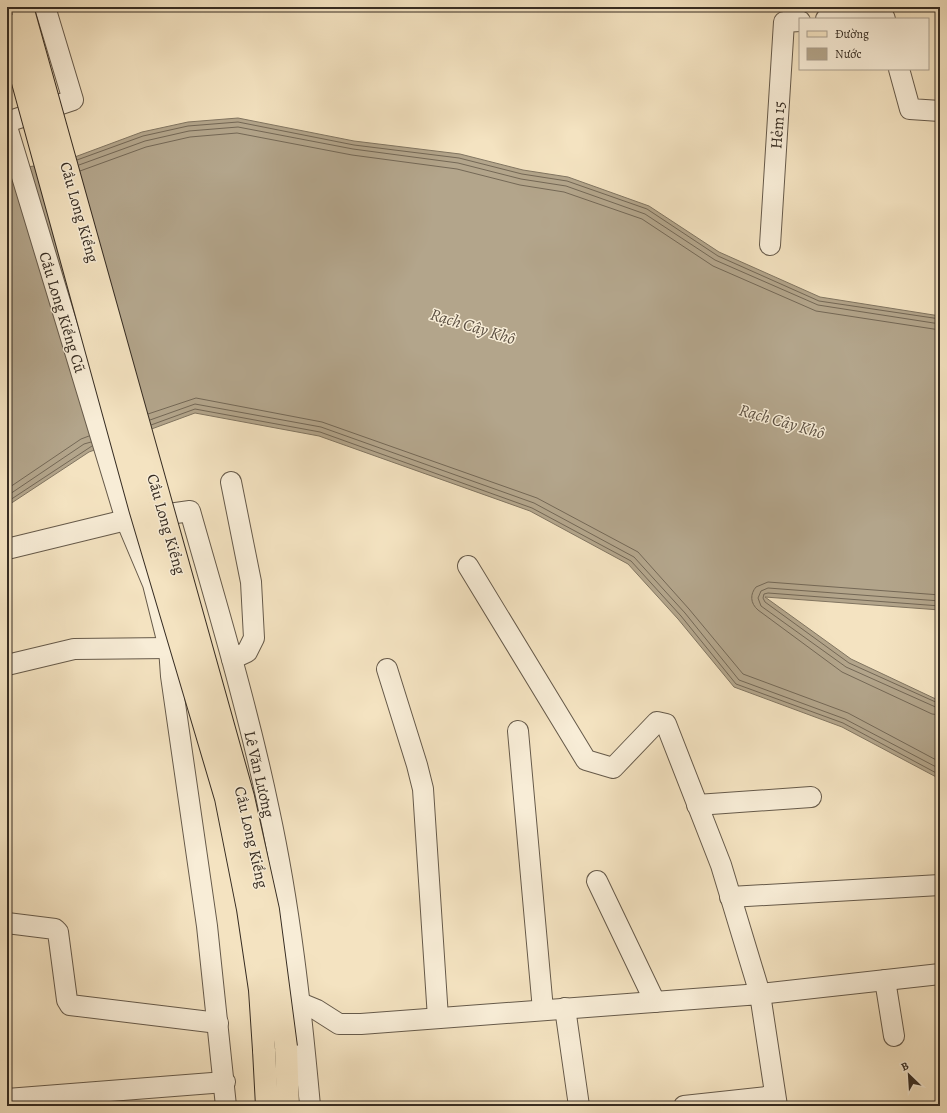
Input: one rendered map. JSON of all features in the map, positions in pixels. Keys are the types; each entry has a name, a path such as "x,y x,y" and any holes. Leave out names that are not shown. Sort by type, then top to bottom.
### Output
{"main road":[{"name":"Cầu Long Kiểng","path":"22,7 243,797 268,910 286,1047 288,1106"},
{"name":"Cầu Long Kiểng","path":"7,24 140,508 226,798 248,909 260,990 267,1106"}],"street":[{"path":"7,122 73,100 45,7"},
{"path":"838,18 884,14"},
{"name":"Hẻm 15","path":"770,245 784,22 799,21"},
{"path":"899,70 910,109 940,111"},
{"name":"Cầu Long Kiểng Cũ","path":"9,135 126,520"},
{"path":"231,482 251,582 254,638 247,652 232,659"},
{"name":"Lê Văn Lương","path":"126,520 190,511 232,659 269,810 290,929 300,1003 310,1106"},
{"path":"7,549 126,520 153,584 169,648 171,676 207,926 225,1082 226,1106"},
{"path":"468,566 586,760 613,768 657,722 666,724 721,866 760,994 776,1101 684,1106"},
{"path":"7,665 74,649 169,648"},
{"path":"387,669 423,789 438,1018"},
{"path":"518,730 543,1010"},
{"path":"697,805 812,797"},
{"path":"597,881 655,1002"},
{"path":"730,897 940,885"},
{"path":"7,923 56,929 58,932 67,1000 70,1006 218,1023"},
{"path":"300,1003 318,1010 339,1024 760,994 940,974"},
{"path":"885,980 894,1036"},
{"path":"565,1008 579,1106"},
{"path":"7,1099 225,1082"}],"water":[{"name":"Rạch Cây Khô","path":"238,118 354,141 460,154 523,170 568,177 649,206 719,252 820,297 940,316 940,610 765,597 851,659 940,701 940,779 842,727 734,687 678,619 628,564 530,511 319,436 195,413 89,452 7,506 7,170 72,158 142,132 188,122"}]}
